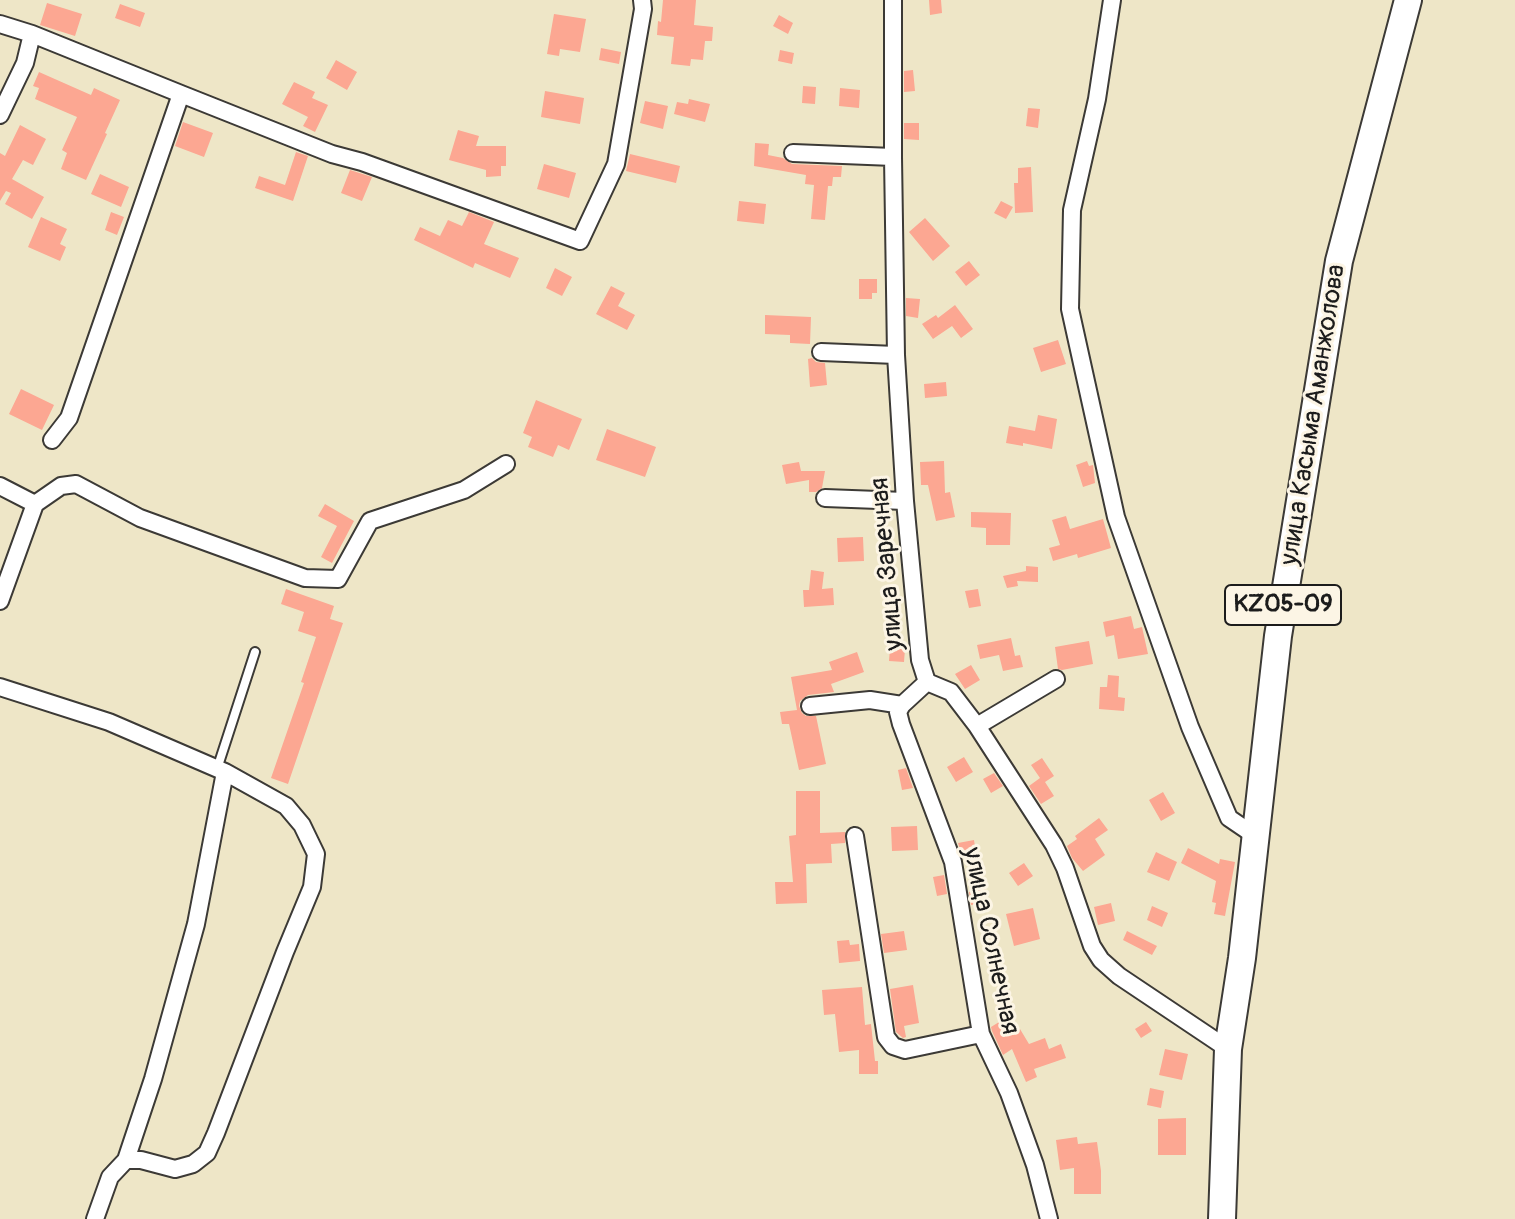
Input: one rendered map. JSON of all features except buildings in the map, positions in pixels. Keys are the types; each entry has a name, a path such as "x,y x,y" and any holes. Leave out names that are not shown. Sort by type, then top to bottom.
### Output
{"main road":[{"name":"улица Касыма Аманжолова","path":"1222,1219 1228,1049 1242,958 1278,636 1339,261 1408,0"}],"street":[{"path":"0,24 332,154 580,241 616,164 642,0"},
{"name":"улица Заречная","path":"893,0 896,355 905,501 920,660 927,682 951,692 977,726 1054,845 1092,946 1101,960 1119,976 1228,1049"},
{"path":"1112,0 1097,99 1072,210 1070,309 1116,517 1190,727 1229,818 1254,835"},
{"path":"0,115 25,63 32,34"},
{"path":"52,440 69,418 181,94"},
{"path":"793,153 893,157"},
{"path":"821,352 896,355"},
{"path":"0,601 35,504 61,486 76,484 140,518 305,578 338,579 370,521 464,490 506,464"},
{"path":"0,486 35,504"},
{"path":"825,498 905,501"},
{"path":"977,726 1056,679"},
{"path":"810,706 870,700 902,705 927,682"},
{"path":"0,687 109,722 221,771 286,806 302,825 316,854 312,887 207,1153 193,1164 175,1169 141,1160 126,1160"},
{"name":"улица Солнечная","path":"902,705 898,712 901,724 953,862 981,1034 1014,1107 1035,1165 1049,1219"},
{"path":"95,1219 110,1177 126,1160 153,1079 196,924 221,771"},
{"path":"855,836 886,1037 893,1046 905,1050 981,1034"}],"lane":[{"path":"221,771 255,652"}]}
